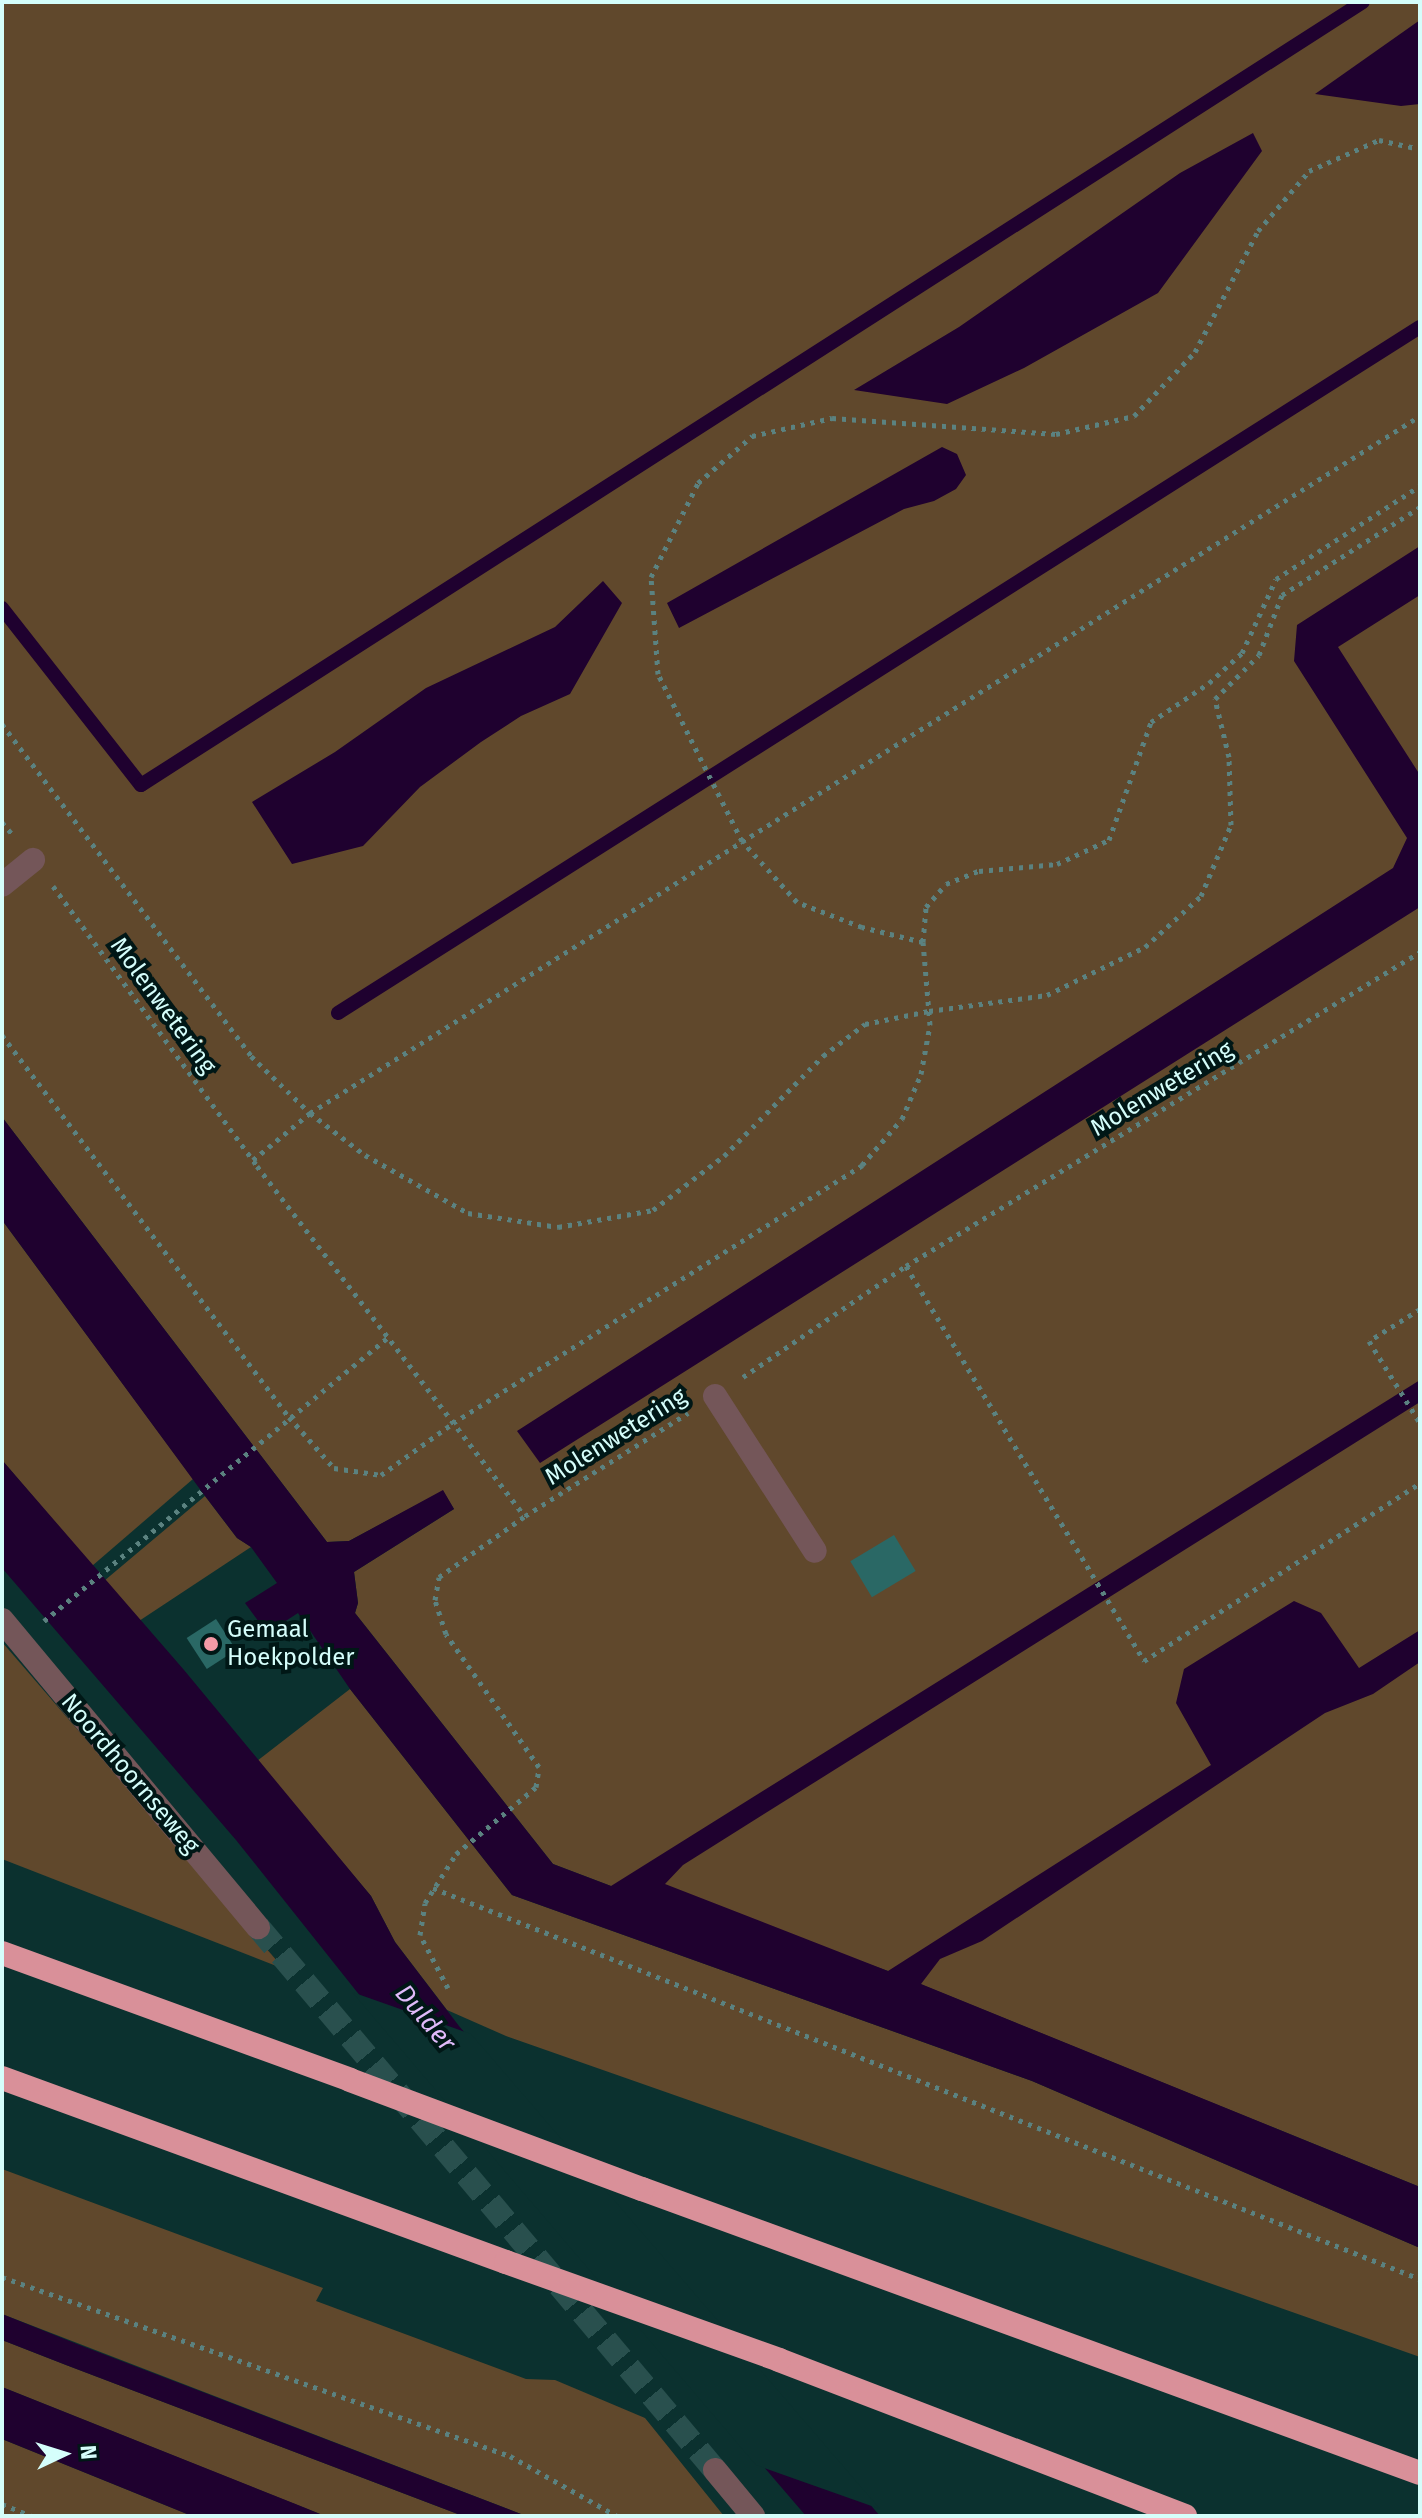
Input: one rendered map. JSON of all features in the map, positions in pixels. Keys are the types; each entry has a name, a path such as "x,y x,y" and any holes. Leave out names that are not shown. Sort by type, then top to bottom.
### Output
{"highway":[{"path":"2,1953 1420,2473"},
{"path":"2,2078 779,2360 1185,2516"}],"street":[{"path":"2,885 33,860"},
{"path":"715,1396 815,1551"},
{"name":"Noordhoornseweg","path":"2,1620 258,1927"},
{"path":"715,2470 753,2516"}],"path":[{"path":"923,942 862,927 797,902 742,841 658,674 651,577 698,483 752,436 832,418 1056,434 1134,416 1195,352 1258,231 1309,171 1379,140 1420,149"},
{"path":"253,1160 310,1113 1420,416"},
{"path":"2,1035 289,1417 334,1468 381,1475 453,1423 862,1165 902,1119 921,1074 929,1011 923,942 926,907 946,884 979,871 1057,864 1109,840 1151,722 1209,683 1242,653 1276,579 1420,486"},
{"path":"2,724 251,1056 310,1113 365,1155 468,1213 558,1227 653,1210 724,1156 823,1056 865,1024 929,1011 1047,995 1145,947 1201,896 1231,825 1229,757 1215,699 1259,655 1282,595 1420,507"},
{"name":"Molenwetering","path":"33,860 253,1160 525,1516 715,1396 906,1266 1420,952"},
{"path":"906,1266 1144,1661 1420,1483"},
{"path":"1419,1421 1369,1341 1420,1309"},
{"path":"34,1629 389,1337"},
{"path":"448,1988 420,1935 425,1903 456,1854 536,1787 539,1767 446,1634 435,1600 439,1577 525,1516"},
{"path":"433,1888 1420,2279"},
{"path":"2,2277 129,2319 510,2456 617,2516"},
{"path":"2,2504 32,2516"}],"shaded area":[{"path":"2,2 1420,2 1420,2187 888,1971 799,1939 611,1886 553,1864 355,1613 358,1603 354,1572 454,1509 443,1491 349,1541 327,1542 2,1117"},
{"path":"2,1220 193,1479 92,1566 2,1460"},
{"path":"205,1496 237,1538 251,1547 139,1621 104,1581"},
{"path":"2,1642 284,1969 2,1859"},
{"path":"350,1689 512,1895 1032,2081 1420,2248 1420,2357 506,2036 447,2010 395,1942 371,1896 257,1761"},
{"path":"2,2169 323,2288 316,2301 526,2379 555,2380 645,2418 724,2516 526,2516 2,2314"},
{"path":"2,2340 463,2516 325,2516 2,2387"},
{"path":"2,2439 192,2516 2,2516"}],"water":[{"path":"1420,20 1420,104 1401,106 1315,94"},
{"path":"1253,133 1262,151 1158,293 1024,368 947,404 854,390 959,327 1180,173"},
{"path":"942,447 957,454 966,475 956,489 934,501 904,509 679,628 667,603"},
{"path":"1420,546 1420,595 1338,647 1420,775 1420,907 540,1463 517,1431 1393,868 1407,838 1294,661 1297,625"},
{"path":"603,581 622,603 570,694 521,716 481,742 420,787 363,846 292,864 252,802 335,752 426,688 555,627"},
{"path":"2,1117 327,1542 349,1541 443,1490 454,1509 354,1572 358,1603 355,1613 553,1864 611,1886 1420,1380 1420,1402 683,1865 665,1884 888,1971 1211,1765 1176,1703 1184,1669 1294,1601 1321,1613 1359,1668 1420,1630 1420,1662 1373,1694 1325,1713 982,1941 940,1959 921,1984 1420,2187 1420,2248 1032,2081 512,1895 350,1689 298,1613 267,1633 245,1603 277,1583 251,1547 237,1538 205,1496 2,1220"},
{"name":"Dulder","path":"2,1460 184,1670 371,1896 395,1942 459,2026 880,2516 806,2516 357,1992 236,1840 2,1568"},
{"path":"2,2314 526,2516 463,2516 66,2365 2,2340"},
{"path":"2,2387 325,2516 192,2516 2,2439"}],"pier":[{"path":"352,1992 471,2034 880,2509 756,2465"}],"building":[{"path":"894,1535 916,1571 872,1597 850,1561"},
{"name":"Gemaal Hoekpolder","path":"216,1619 236,1650 207,1669 187,1638"}],"waterway":[{"path":"2,608 141,785 1363,2"},
{"path":"338,1013 1420,327"}],"tunnel":[{"path":"258,1927 715,2470"}],"place":[{"name":"Gemaal Hoekpolder","path":"211,1644"}]}
